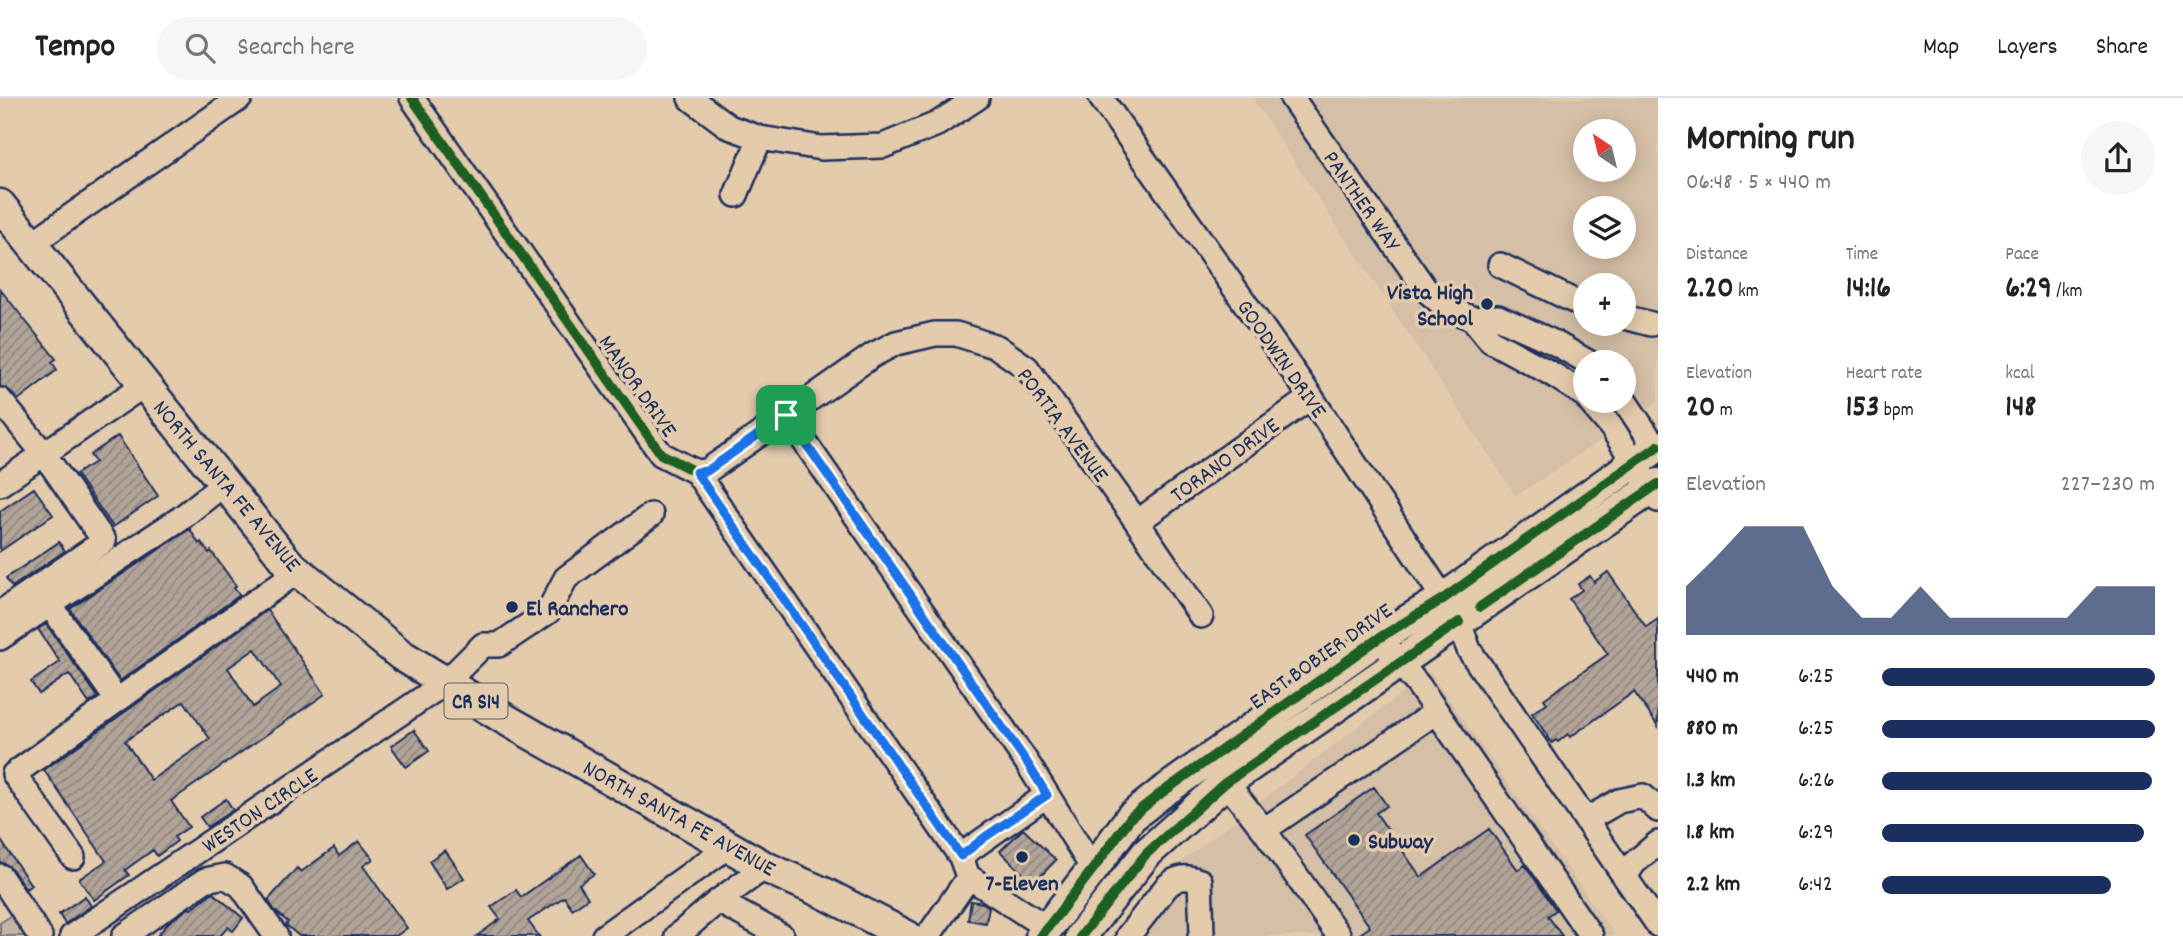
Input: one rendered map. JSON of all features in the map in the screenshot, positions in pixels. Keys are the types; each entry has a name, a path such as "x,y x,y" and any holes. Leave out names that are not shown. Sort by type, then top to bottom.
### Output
{"main road":[{"name":"NORTH SANTA FE AVENUE","path":"0,205 289,564 401,654 445,682 650,803 765,867 907,936"},
{"name":"EAST BOBIER DRIVE","path":"1044,932 1131,817 1217,771 1400,662 1451,610 1651,452"},
{"name":"EAST BOBIER DRIVE","path":"1081,936 1217,771 1379,638 1451,610 1655,491"}],"street":[{"path":"32,244 240,98"},
{"name":"MANOR DRIVE","path":"412,98 662,454 696,472 965,867"},
{"path":"690,98 729,127 760,138 821,148 883,146 937,124 977,98"},
{"name":"GOODWIN DRIVE","path":"1101,98 1311,397 1451,610 1469,650 1658,925"},
{"name":"PANTHER WAY","path":"1292,98 1426,290 1444,306 1473,319 1491,341 1573,388"},
{"path":"736,195 760,138"},
{"path":"1500,265 1573,301"},
{"name":"PANTHER WAY","path":"1473,319 1498,317 1573,353"},
{"path":"1636,320 1651,324"},
{"name":"PORTIA AVENUE","path":"696,472 707,471 873,355 896,342 935,334 956,334 997,347 1027,368 1201,616"},
{"path":"0,484 144,385"},
{"name":"TORANO DRIVE","path":"1137,522 1311,397"},
{"path":"0,400 44,454 104,541 0,613"},
{"path":"1600,413 1612,428 1651,452"},
{"path":"1631,413 1651,452 1655,491"},
{"path":"786,415 1020,752 1094,869"},
{"path":"0,638 181,518 224,484"},
{"name":"WESTON CIRCLE","path":"72,936 445,682 483,645 499,645 548,612 566,578 651,515"},
{"path":"73,857 14,774 298,571"},
{"path":"50,605 110,689"},
{"path":"1379,638 1436,712 1591,936"},
{"path":"1264,830 1436,712"},
{"path":"1217,771 1264,830 1339,936"},
{"path":"928,936 965,867 985,837 1047,795"},
{"path":"1586,820 1619,801 1643,796 1658,810"},
{"path":"1625,877 1634,863 1658,843"},
{"path":"604,936 729,846"},
{"path":"677,936 718,901 765,867"},
{"path":"965,867 1044,932"},
{"path":"0,876 40,936"},
{"path":"124,936 205,880 225,876 241,886 276,936"},
{"path":"1128,936 1167,886 1175,879 1188,877 1200,881 1200,936"},
{"path":"718,901 782,936"}],"shaded area":[{"name":"Vista High School","path":"1252,98 1658,98 1658,402 1516,496"},
{"path":"1430,672 1615,936 1110,936 1158,879"}],"green space":[{"path":"17,912 33,936 0,936 0,923"}],"building":[{"path":"0,289 56,359 52,362 57,370 18,400 10,391 0,386"},
{"path":"118,436 158,496 113,527 76,474 95,462 90,455"},
{"path":"34,488 53,515 0,551 0,511"},
{"path":"190,529 199,544 201,542 209,553 211,551 240,595 120,681 70,609"},
{"path":"59,542 65,551 12,587 6,578"},
{"path":"1608,572 1646,627 1658,619 1658,726 1634,692 1570,737 1568,734 1552,743 1532,713 1547,703 1544,699 1608,654 1569,599 1582,590 1578,584 1590,576 1594,582"},
{"path":"267,610 325,694 171,801 189,827 174,837 177,841 157,856 153,850 125,870 129,875 94,900 79,879 106,861 44,770","holes":["255,649 281,687 253,707 228,668","184,701 210,739 151,780 125,741"]},
{"path":"46,624 98,697 89,703 69,674 39,694 31,682 60,662 38,629"},
{"path":"414,730 429,751 406,767 391,746"},
{"path":"1374,787 1387,806 1376,813 1421,877 1489,829 1518,870 1525,865 1556,910 1548,916 1562,936 1357,936 1370,927 1305,835"},
{"path":"226,799 233,810 207,827 200,817"},
{"path":"1023,829 1056,860 1033,884 1000,851"},
{"path":"0,839 31,885 26,889 11,868 0,862"},
{"path":"359,841 373,859 363,866 407,928 396,936 299,936 286,925 288,922 275,911 268,900 297,868 301,872 334,848 339,856"},
{"path":"445,850 464,878 447,889 429,861"},
{"path":"581,855 594,874 579,884 588,898 572,909 564,897 528,921 539,936 477,936 500,919 491,907 516,890 521,897"},
{"path":"211,893 243,918 233,931 228,927 220,936 157,936 169,922"},
{"path":"85,896 91,906 65,924 59,914"},
{"path":"971,901 989,907 986,923 968,920"}],"cycle path":[{"path":"412,98 661,454 696,472 961,857"},
{"path":"1041,936 1131,817 1379,638 1443,599 1658,446"},
{"path":"1480,607 1658,484"},
{"path":"1081,936 1146,854 1225,783 1459,622"}],"place":[{"name":"Vista High School","path":"1487,304"},
{"name":"El Ranchero","path":"512,607"},
{"name":"Subway","path":"1354,840"},
{"name":"7-Eleven","path":"1022,857"}],"route":[{"path":"786,415 1047,795 961,856 696,472 707,471 786,415"}]}
